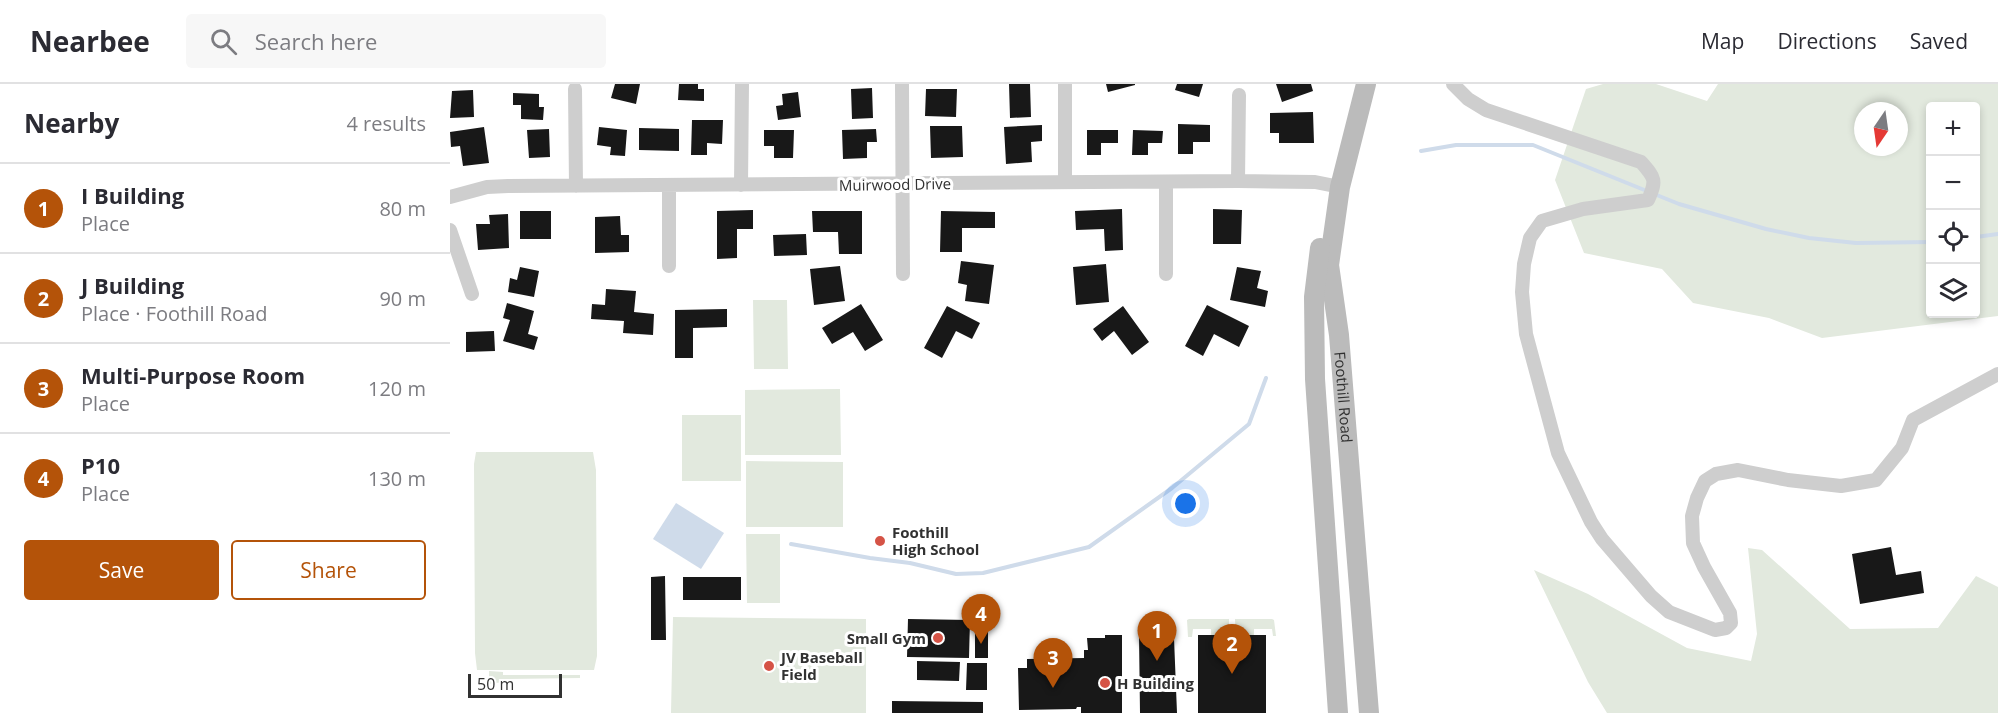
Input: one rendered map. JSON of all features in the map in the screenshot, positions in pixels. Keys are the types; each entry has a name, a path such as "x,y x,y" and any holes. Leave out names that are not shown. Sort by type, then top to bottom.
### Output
{"main road":[{"name":"Foothill Road","path":"1338,713 1315,379 1314,297 1355,84"},
{"name":"Foothill Road","path":"1366,84 1335,185 1329,265 1339,335 1369,713"}],"street":[{"path":"741,185 742,84"},
{"path":"902,84 903,274"},
{"path":"1065,84 1065,182"},
{"path":"1453,84 1468,99 1486,110 1641,162 1653,176 1655,186 1648,200 1583,209 1542,221 1530,238 1522,292 1526,334 1558,453 1591,522 1602,539 1651,596 1669,612 1715,630 1726,628 1731,623 1730,613 1693,543 1692,516 1696,498 1705,481 1716,474 1738,470 1788,480 1842,486 1876,480 1902,448 1912,420 1998,374"},
{"path":"575,89 576,186"},
{"path":"1238,182 1239,96"},
{"name":"Muirwood Drive","path":"450,197 487,187 1065,182 1238,182 1335,185"},
{"path":"1166,182 1166,274"},
{"path":"669,186 669,266"},
{"path":"450,230 472,294"}],"shaded area":[{"path":"1603,84 1656,84 1707,101 1718,84 1998,84 1998,316 1822,338 1769,318 1693,303 1662,269 1584,253 1555,180 1586,89"},
{"path":"753,300 787,300 788,369 754,369"},
{"path":"840,389 841,455 745,455 745,390"},
{"path":"682,415 741,415 741,481 682,481"},
{"path":"476,452 593,452 596,470 597,656 594,670 477,670 474,464"},
{"path":"746,461 843,462 843,527 746,527"},
{"path":"746,534 780,534 780,603 747,603"},
{"path":"1748,548 1762,550 1850,629 1938,628 1976,576 1998,587 1998,713 1607,713 1588,682 1534,570 1588,594 1687,648 1751,661 1757,634"},
{"name":"JV Baseball Field","path":"673,617 866,619 866,713 671,713"},
{"path":"1229,619 1229,640 1211,640 1211,629 1193,629 1192,637 1188,637 1187,620"},
{"path":"1235,619 1272,619 1276,636 1273,636 1272,629 1254,629 1254,639 1236,639"},
{"path":"489,671 503,672 503,675 580,675 580,678 503,679 503,682 489,684"}],"water":[{"path":"676,503 724,533 701,569 653,539"}],"building":[{"path":"615,84 640,84 636,104 611,98"},
{"path":"679,84 698,84 698,89 704,89 704,101 678,100"},
{"path":"1009,84 1030,84 1031,117 1010,118"},
{"path":"1106,84 1135,84 1135,85 1108,92"},
{"path":"1177,84 1203,84 1199,97 1175,90"},
{"path":"1276,84 1311,84 1313,91 1282,102"},
{"path":"872,88 873,118 852,119 851,89"},
{"path":"926,89 957,89 956,117 925,116"},
{"path":"473,90 474,117 450,118 452,91"},
{"path":"798,92 801,117 778,120 776,106 783,105 782,94"},
{"path":"513,93 539,94 539,107 544,107 543,120 521,119 521,105 513,105"},
{"path":"1313,112 1314,143 1279,143 1279,133 1270,133 1270,113"},
{"path":"692,120 723,120 722,144 707,143 707,155 691,155"},
{"path":"1178,124 1210,125 1210,142 1193,142 1193,154 1178,154"},
{"path":"1042,125 1042,141 1031,142 1032,162 1006,164 1004,127"},
{"path":"930,126 962,126 963,157 931,158"},
{"path":"484,127 489,163 463,166 460,146 451,147 450,132"},
{"path":"599,127 627,130 625,156 610,155 611,147 597,145"},
{"path":"639,128 679,129 679,151 639,150"},
{"path":"549,129 550,157 529,158 527,130"},
{"path":"876,129 877,142 867,142 867,158 843,159 842,130"},
{"path":"764,130 794,130 793,158 774,158 774,146 764,146"},
{"path":"1087,130 1118,130 1118,143 1101,143 1101,155 1087,155"},
{"path":"1133,130 1163,131 1162,143 1148,143 1148,155 1132,155"},
{"path":"1122,209 1123,250 1105,251 1104,229 1076,230 1075,211"},
{"path":"1213,209 1242,210 1241,244 1213,244"},
{"path":"753,210 753,229 737,229 737,258 717,259 717,211"},
{"path":"520,211 551,211 551,239 520,239"},
{"path":"812,211 862,211 862,254 839,254 838,232 813,232"},
{"path":"941,211 995,212 995,228 962,228 962,252 940,252"},
{"path":"508,214 509,248 478,250 476,224 490,224 489,215"},
{"path":"620,216 621,235 629,235 629,252 595,253 595,217"},
{"path":"806,234 807,255 774,256 773,235"},
{"path":"961,261 994,265 989,304 965,301 967,285 958,283"},
{"path":"1106,264 1109,302 1076,305 1073,267"},
{"path":"840,266 845,301 814,305 810,269"},
{"path":"520,267 539,271 534,297 508,292 510,278 517,280"},
{"path":"1237,267 1261,271 1257,288 1268,291 1265,307 1230,300"},
{"path":"606,289 636,291 634,312 654,314 653,335 623,333 624,321 591,319 592,304 605,305"},
{"path":"507,303 534,311 528,334 538,337 534,350 503,341 510,320 503,318"},
{"path":"861,304 883,340 865,351 853,332 832,344 822,328"},
{"path":"1207,305 1249,326 1239,347 1214,334 1203,356 1185,346"},
{"path":"947,306 980,323 972,339 956,331 942,358 924,348"},
{"path":"1123,306 1149,342 1132,355 1114,331 1102,341 1093,329"},
{"path":"727,309 727,327 693,328 693,358 675,358 675,310"},
{"path":"494,331 495,351 466,352 466,332"},
{"path":"1891,547 1896,575 1921,571 1924,593 1860,604 1852,554"},
{"path":"665,576 666,640 651,640 651,577"},
{"path":"683,577 741,577 741,600 683,600"},
{"name":"Small Gym","path":"908,619 970,620 969,658 907,657"},
{"path":"975,631 988,631 988,658 975,658"},
{"path":"1105,635 1122,635 1122,713 1081,713 1081,707 1019,710 1018,668 1027,668 1027,659 1084,658 1084,650 1088,650 1087,638 1105,638"},
{"path":"1139,635 1174,638 1177,713 1140,713"},
{"path":"1198,635 1266,635 1266,713 1198,713"},
{"path":"917,661 960,662 959,681 917,680"},
{"path":"967,663 987,663 987,690 966,690"},
{"path":"892,701 983,702 983,713 892,713"}],"waterway":[{"path":"1421,151 1456,145 1533,145 1679,204 1766,229 1809,238 1856,243 1926,242"},
{"path":"1980,236 1998,234"},
{"path":"791,544 910,563 956,574 983,573 1089,547 1172,488 1249,424 1266,378"}],"place":[{"name":"Foothill High School","path":"880,541"},
{"name":"Small Gym","path":"938,638"},
{"name":"P10","path":"981,644"},
{"name":"I Building","path":"1157,661"},
{"name":"JV Baseball Field","path":"769,666"},
{"name":"J Building","path":"1232,674"},
{"name":"H Building","path":"1105,683"},
{"name":"Multi-Purpose Room","path":"1053,688"}]}
